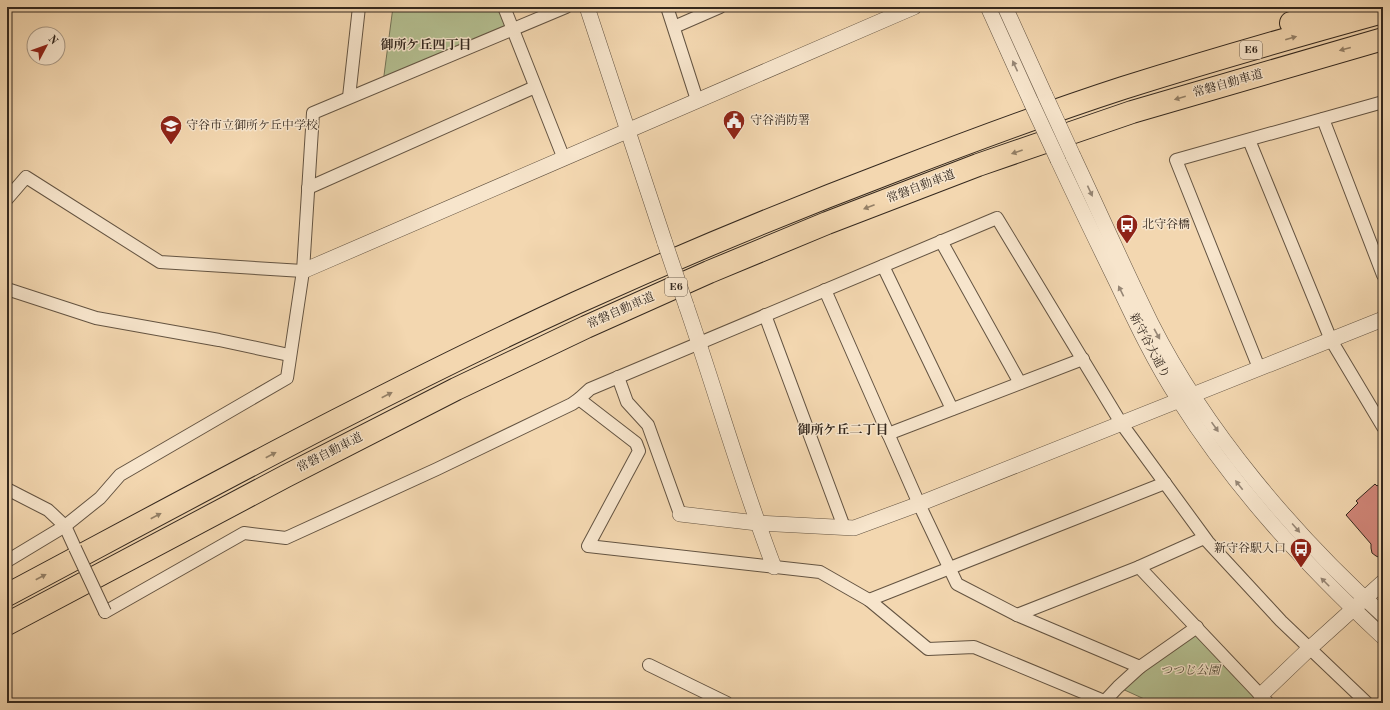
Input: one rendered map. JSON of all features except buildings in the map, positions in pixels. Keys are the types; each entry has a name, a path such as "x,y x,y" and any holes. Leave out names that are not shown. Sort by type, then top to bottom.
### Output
{"highway":[{"path":"1120,89 1255,35 1341,7"},
{"name":"常磐自動車道","path":"7,595 280,450 440,368 575,304 699,249 819,199 968,142 1120,89 1383,12"},
{"name":"常磐自動車道","path":"7,624 286,476 456,389 586,327 709,272 827,223 978,166 1132,112 1383,39"}],"street":[{"path":"350,97 359,7"},
{"path":"504,7 564,159"},
{"path":"7,561 65,526 100,498 120,475 287,378 289,355 303,271 313,113 566,7"},
{"path":"587,7 757,523 774,567"},
{"path":"667,7 697,100"},
{"path":"674,27 720,7"},
{"name":"新守谷大通り","path":"988,7 1058,160 1139,330 1178,400 1230,474 1254,505 1291,546 1383,637"},
{"name":"新守谷大通り","path":"1005,7 1152,323 1193,395 1218,431 1268,496 1332,567 1383,615"},
{"path":"7,199 26,177 160,262 303,271 911,8"},
{"path":"308,188 536,87"},
{"path":"1259,368 1176,160 1383,102"},
{"path":"1323,119 1383,275"},
{"path":"1249,140 1331,340 1383,427"},
{"path":"7,489 48,510 65,526 105,612 244,533 286,538 437,469 579,399 590,389 997,218 1121,423 1204,538 1281,621 1367,703"},
{"path":"941,241 1020,383"},
{"path":"884,266 952,409"},
{"path":"7,289 96,318 219,340 289,355"},
{"path":"825,290 919,504 957,584 1017,615 1140,667"},
{"path":"766,315 844,527"},
{"path":"618,377 627,402 648,425 680,514 757,523 854,528 919,504 1383,319"},
{"path":"888,434 1082,359"},
{"path":"579,399 636,443 639,451 588,546 820,572 869,600 928,649 974,647 1104,702 1140,667 1197,627"},
{"path":"869,600 1164,483"},
{"path":"1017,615 1139,567 1204,538"},
{"path":"1139,567 1264,699 1310,648 1383,582"},
{"path":"649,665 727,703"}],"green space":[{"path":"393,7 504,7 513,29 383,83"},
{"name":"つつじ公園","path":"1197,627 1259,703 1153,703 1118,687"}],"place":[{"name":"守谷消防署","path":"734,140"},
{"name":"守谷市立御所ケ丘中学校","path":"171,146"},
{"name":"北守谷橋","path":"1127,244"},
{"name":"新守谷駅入口","path":"1301,568"}],"district":[{"name":"御所ケ丘四丁目","path":"426,45"},
{"name":"御所ケ丘二丁目","path":"843,430"}]}
